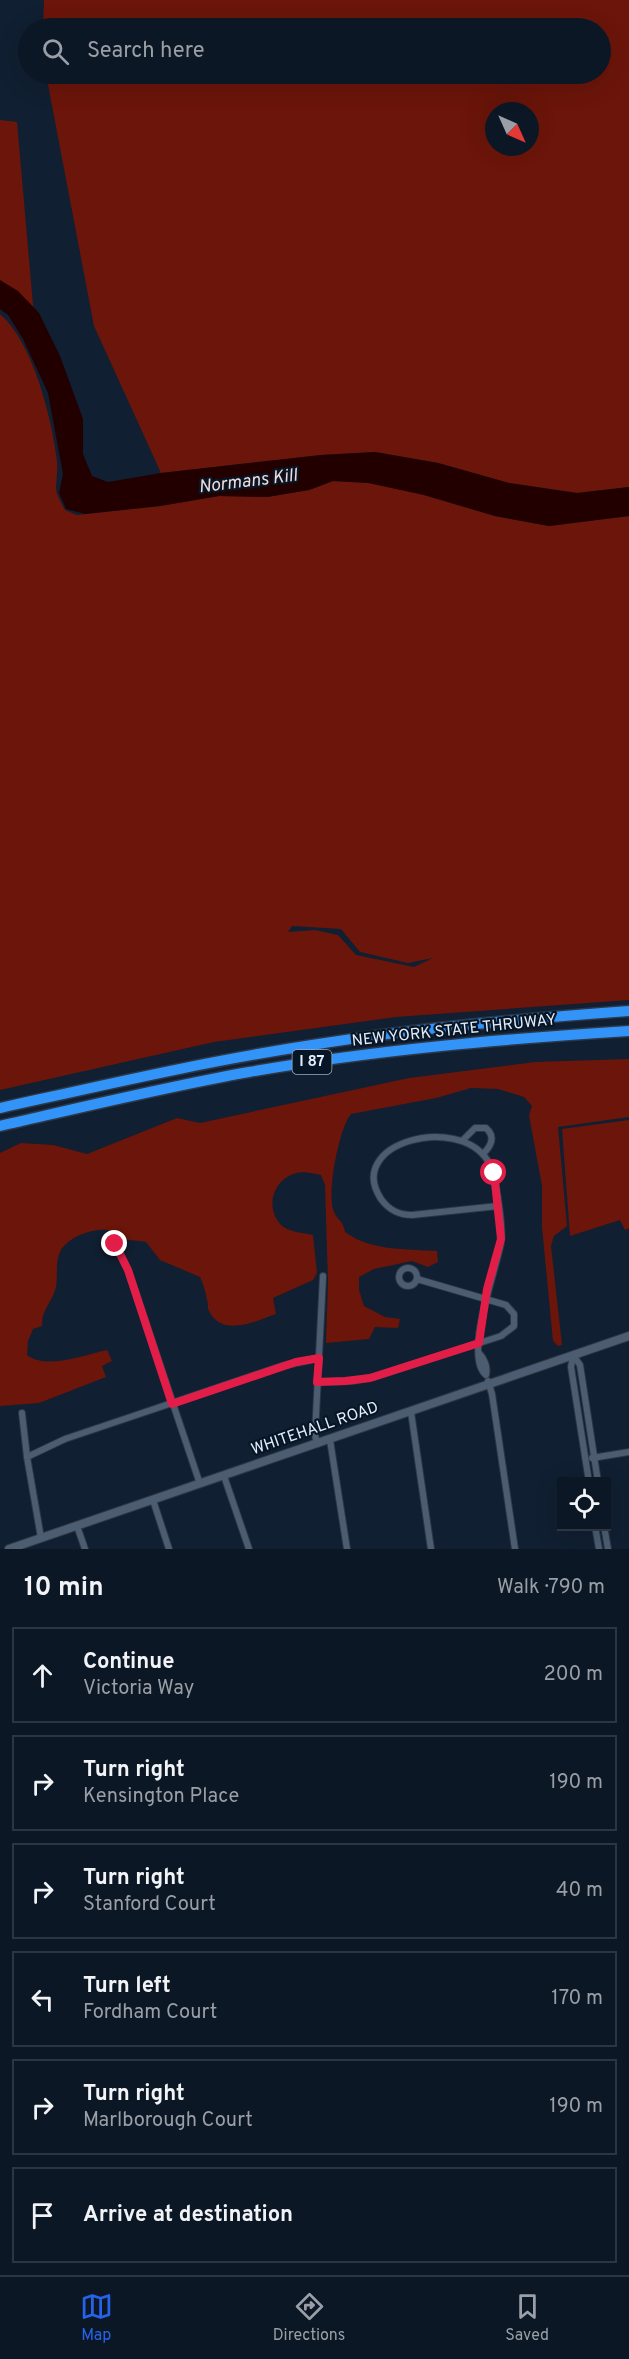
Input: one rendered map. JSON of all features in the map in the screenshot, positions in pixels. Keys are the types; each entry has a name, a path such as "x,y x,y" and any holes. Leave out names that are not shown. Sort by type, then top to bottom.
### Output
{"highway":[{"name":"NEW YORK STATE THRUWAY","path":"0,1108 181,1069 333,1042 459,1025 629,1011"},
{"name":"NEW YORK STATE THRUWAY","path":"0,1126 184,1084 303,1063 450,1045 629,1031"}],"street":[{"path":"463,1140 475,1128 486,1128 492,1141 483,1154"},
{"path":"498,1206 406,1215 390,1209 378,1193 374,1179 376,1167 379,1159 392,1147 404,1142 440,1137 463,1140 483,1154 494,1173 498,1206 501,1242 485,1299 478,1359 482,1372 486,1375 490,1385 515,1549"},
{"path":"115,1244 128,1270 200,1484"},
{"path":"317,1444 315,1435 323,1276"},
{"path":"317,1382 370,1378 506,1334 512,1328 515,1321 514,1314 508,1306 417,1279"},
{"name":"WHITEHALL ROAD","path":"9,1549 629,1336"},
{"path":"573,1355 580,1365 597,1477"},
{"path":"573,1355 571,1367 588,1477"},
{"path":"27,1457 65,1439 296,1362 319,1358"},
{"path":"411,1412 431,1549"},
{"path":"22,1413 41,1538"},
{"path":"330,1440 347,1549"},
{"path":"586,1460 629,1452"},
{"path":"224,1476 249,1549"},
{"path":"153,1500 169,1549"},
{"path":"77,1526 85,1549"},
{"path":"596,1531 598,1548 608,1547 605,1531"}],"shaded area":[{"path":"44,0 629,0 629,487 577,493 509,483 438,463 375,452 321,455 161,473 94,326 48,84 611,84 611,18 43,18"},
{"path":"0,120 17,122 35,328 0,284"},
{"path":"0,314 22,343 39,382 51,424 57,465 57,492 65,510 77,515 160,506 219,496 267,497 309,490 333,481 372,483 424,495 495,516 549,526 629,516 629,1000 396,1017 214,1042 0,1090","holes":["292,926 341,929 360,952 408,963 433,958 414,967 356,955 338,935 315,930 288,932"]},
{"path":"629,1059 629,1117 558,1127 567,1226 554,1236 551,1246 562,1345 558,1346 553,1341 542,1227 542,1186 529,1115 532,1106 524,1097 498,1089 471,1088 436,1098 351,1114 342,1133 335,1162 332,1203 334,1212 345,1232 377,1246 437,1251 438,1262 428,1267 412,1261 374,1269 359,1277 359,1290 364,1306 385,1317 400,1319 398,1328 375,1327 369,1339 326,1343 328,1282 325,1185 321,1175 297,1173 289,1176 277,1187 273,1210 276,1218 284,1227 313,1235 317,1273 313,1280 273,1298 276,1314 239,1325 230,1326 221,1323 208,1309 200,1277 160,1260 146,1242 123,1239 112,1231 106,1230 84,1233 70,1240 61,1250 56,1287 43,1315 42,1326 33,1329 28,1341 27,1355 35,1359 55,1361 107,1350 112,1361 102,1366 106,1377 39,1403 0,1406 0,1153 21,1143 53,1145 87,1154 177,1118 200,1123 409,1078 535,1062"},
{"path":"629,1120 629,1228 625,1230 620,1220 570,1236 562,1129"}],"water":[{"name":"Normans Kill","path":"0,280 18,291 39,313 60,356 83,419 83,454 92,476 108,482 161,473 321,455 375,452 438,463 509,483 577,493 629,487 629,516 549,526 495,516 424,495 368,483 333,481 309,490 267,497 219,496 160,506 85,514 66,509 59,493 63,474 48,393 23,339 8,315 0,309"}],"route":[{"path":"115,1244 128,1270 172,1404 312,1358 319,1358 317,1382 358,1380 374,1377 479,1343 487,1289 501,1239 494,1173"}]}
